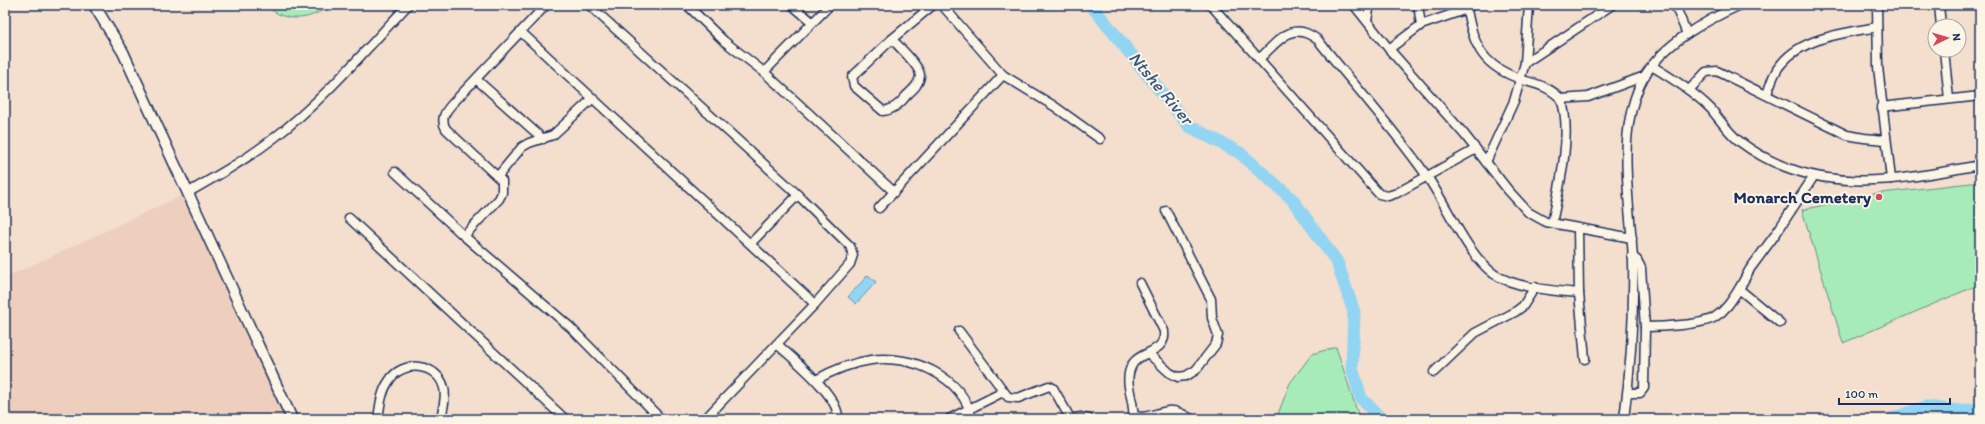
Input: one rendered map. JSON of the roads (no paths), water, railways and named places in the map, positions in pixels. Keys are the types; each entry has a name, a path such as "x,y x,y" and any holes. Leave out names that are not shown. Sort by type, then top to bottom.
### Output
{"main road":[{"path":"94,5 113,36 132,72 292,418"}],"street":[{"path":"187,193 243,160 276,137 320,98 408,5"},
{"path":"464,236 499,199 503,187 502,181 498,176 443,124 446,112 546,5"},
{"path":"589,5 798,195 850,246 852,255 850,264 815,304 705,419"},
{"path":"687,5 724,41 764,72 894,192"},
{"path":"792,5 812,22"},
{"path":"764,72 830,5"},
{"path":"892,39 918,68 920,76 917,85 899,104 892,109 883,111 854,86 852,77 892,39 932,5"},
{"path":"942,5 1003,75 1054,106 1100,140"},
{"path":"1211,5 1379,194 1383,196 1392,195 1476,149"},
{"path":"1354,5 1389,49 1476,149 1528,212 1540,220 1632,238"},
{"path":"1367,20 1370,5"},
{"path":"1418,5 1421,25"},
{"path":"1486,162 1506,121 1525,63 1530,5"},
{"path":"1675,5 1687,34"},
{"path":"1624,419 1628,393 1633,308 1632,238 1628,191 1627,138 1632,110 1645,76 1665,52 1687,34 1740,5"},
{"path":"1877,5 1881,108 1890,180"},
{"path":"1939,5 1940,18"},
{"path":"1389,49 1421,25 1468,6 1471,30 1478,49 1486,58 1499,69 1520,79 1550,89 1561,99 1565,128 1564,157 1552,223"},
{"path":"1525,63 1605,6"},
{"path":"1767,94 1781,63 1801,48 1838,35 1877,27"},
{"path":"1259,59 1289,32 1296,30 1310,34 1318,40 1378,112 1427,176 1484,266 1502,279 1535,287 1579,293"},
{"path":"521,32 592,99 751,243 815,304"},
{"path":"1945,58 1949,99"},
{"path":"1652,66 1689,90 1710,109 1733,136 1745,145 1779,164 1814,176 1846,181 1890,180 1980,165"},
{"path":"1689,90 1704,74 1713,70 1767,94 1848,135 1885,140"},
{"path":"878,208 1003,75"},
{"path":"1561,99 1588,98 1645,76"},
{"path":"477,80 543,139"},
{"path":"1881,108 1980,96"},
{"path":"498,176 522,147 529,143 543,139 558,131 592,99"},
{"path":"395,172 464,236 570,327 661,419"},
{"path":"1645,327 1677,325 1709,320 1728,307 1750,269 1776,235 1814,176"},
{"path":"751,243 798,195"},
{"path":"1148,354 1170,373 1178,377 1186,376 1196,370 1216,344 1218,335 1212,318 1211,299 1166,211"},
{"path":"349,218 565,419"},
{"path":"1578,228 1579,293 1585,359"},
{"path":"1628,393 1640,393 1644,388 1645,327 1641,268 1637,260 1632,256"},
{"path":"1140,283 1164,331 1165,336 1160,346 1140,358 1130,367 1129,382 1134,417 1150,417 1168,411 1191,419"},
{"path":"1434,372 1475,333 1515,312 1523,306 1535,287"},
{"path":"1739,289 1780,323"},
{"path":"959,331 1004,392 1013,398 1045,387 1053,388 1069,418 1081,417 1089,419"},
{"path":"777,344 816,380 836,406 838,419"},
{"path":"816,380 846,366 871,360 891,360 915,363 931,370 951,382 962,396 970,410 972,419"},
{"path":"378,419 383,392 389,380 395,373 404,368 414,366 426,368 438,376 444,388 445,397 441,419"},
{"path":"949,419 1004,392"}],"water":[{"path":"868,275 876,282 856,304 848,297"}],"waterway":[{"name":"Ntshe River","path":"1091,5 1189,126 1240,153 1292,199 1337,262 1354,312 1352,368 1361,398 1381,419"},
{"name":"Ntshe River","path":"1892,419 1926,407 1958,411 1980,409"}],"place":[{"name":"Monarch Cemetery","path":"1879,197"}]}
